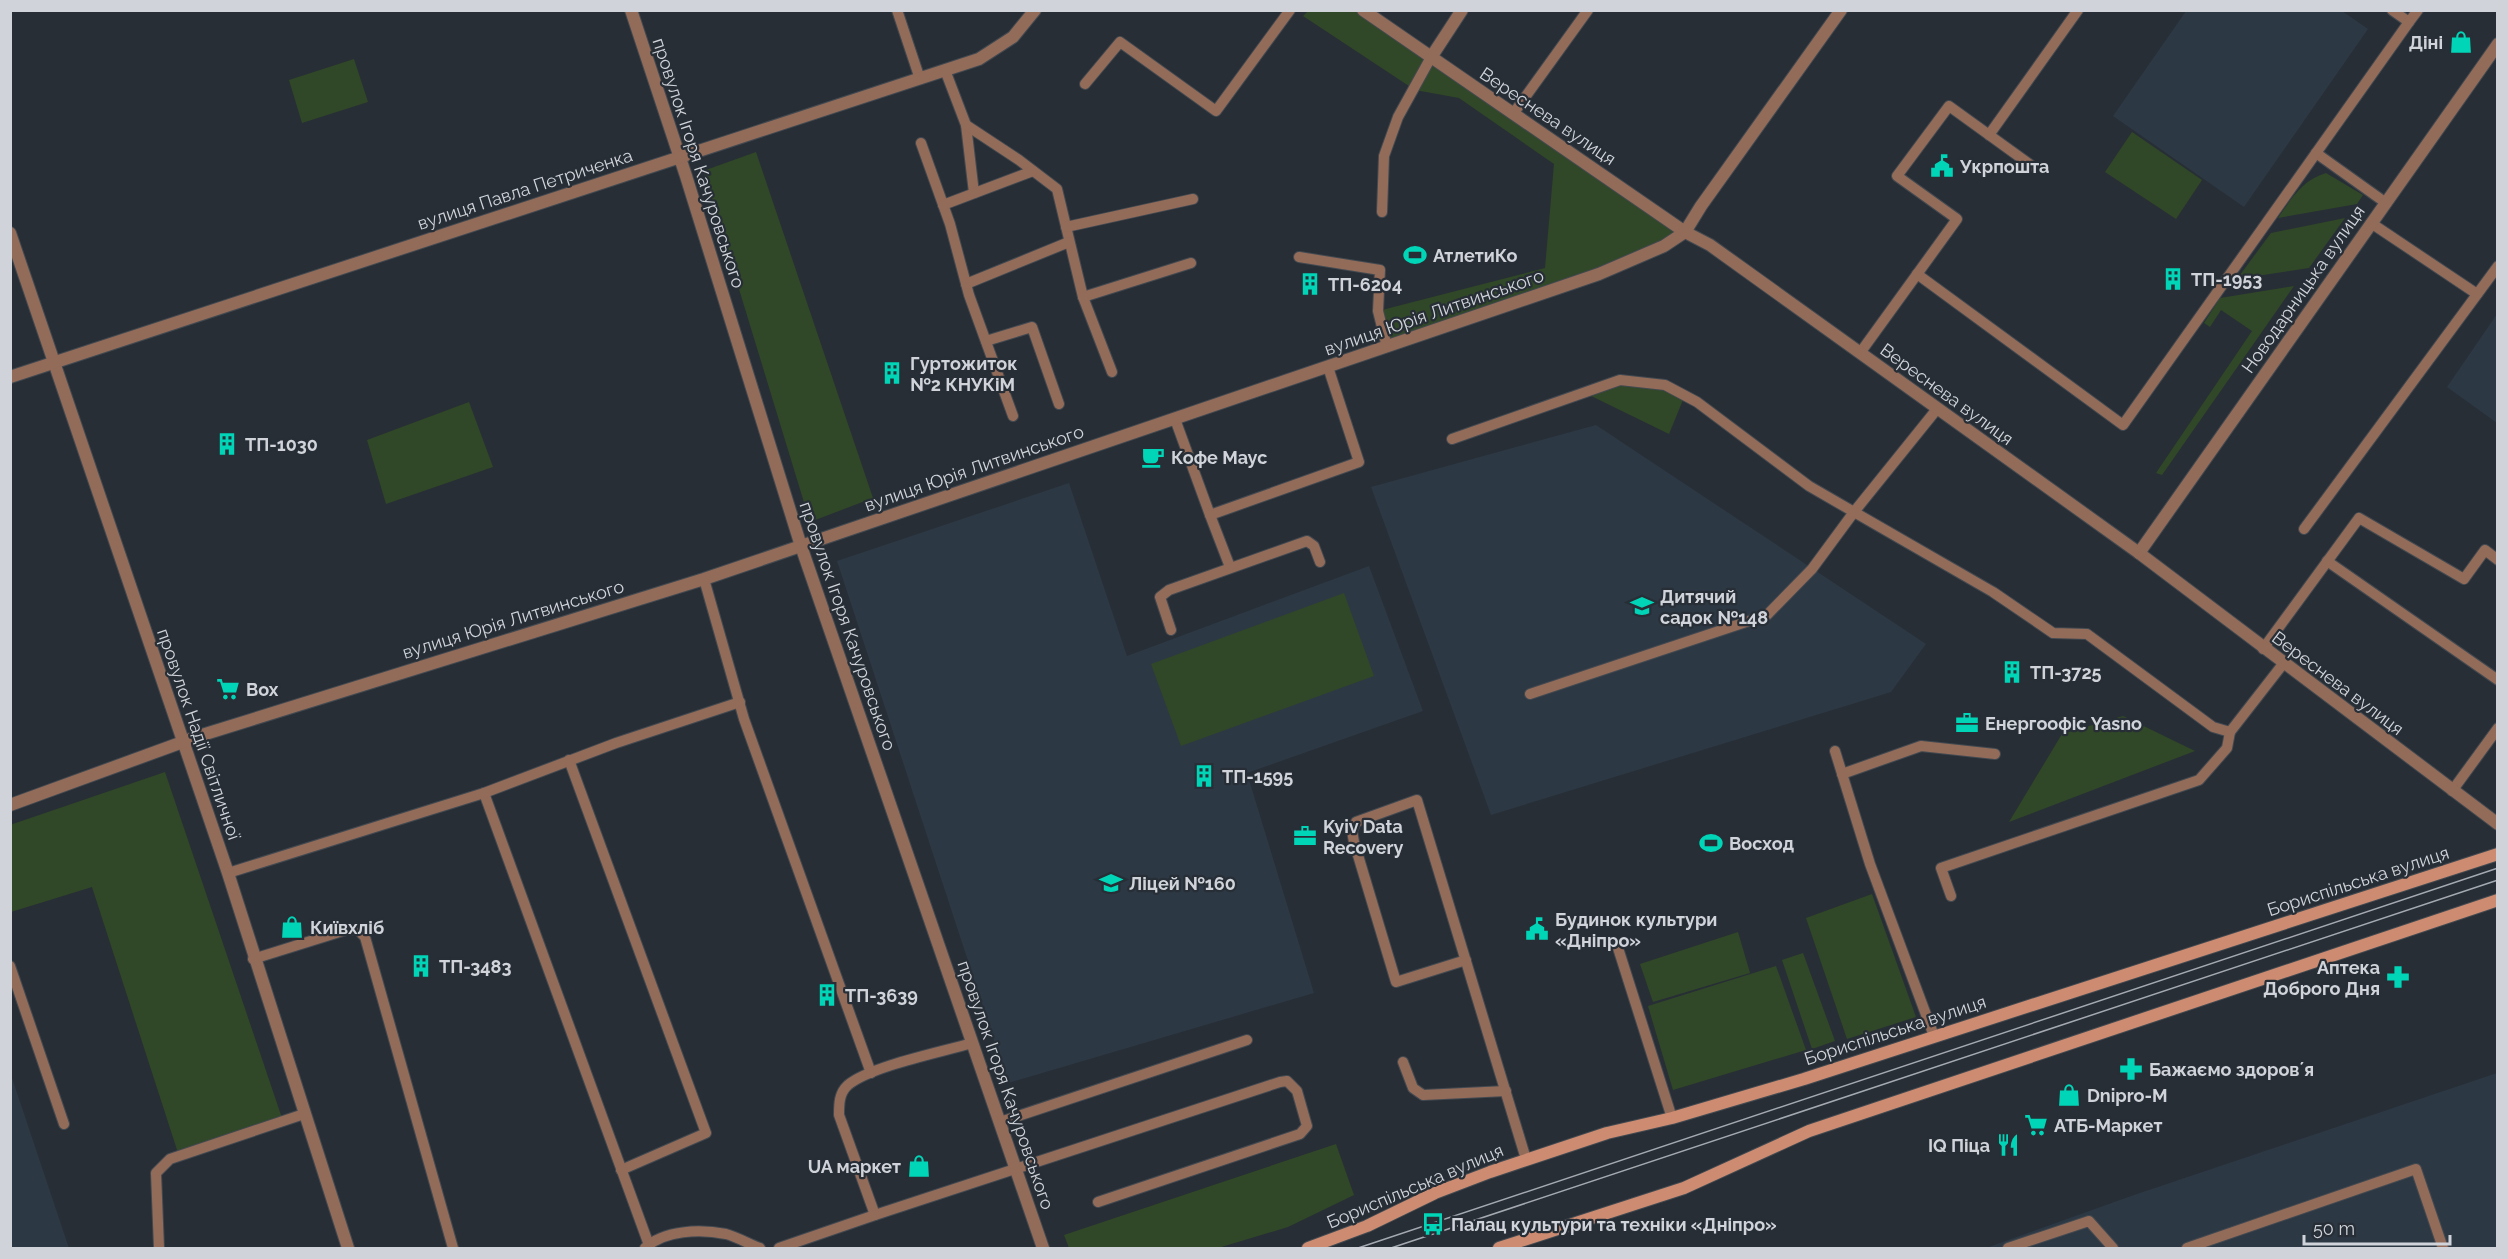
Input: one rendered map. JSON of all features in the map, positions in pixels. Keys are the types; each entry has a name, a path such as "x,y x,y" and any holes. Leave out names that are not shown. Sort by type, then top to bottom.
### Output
{"main road":[{"name":"Бориспільська вулиця","path":"1308,1248 1368,1226 1435,1193 1526,1159 1607,1133 1672,1118 1934,1036 2498,854"},
{"path":"1499,1248 1684,1188 1809,1131 2498,900"}],"street":[{"name":"провулок Ігоря Качуровського","path":"631,10 680,158 801,546 1043,1248"},
{"name":"вулиця Павла Петриченка","path":"10,376 980,59 1004,42 1035,10"},
{"name":"Вереснева вулиця","path":"1363,10 1430,59 1685,232 1710,245 2139,553 2263,649 2498,824"},
{"path":"1430,59 1462,10"},
{"name":"вулиця Юрія Литвинського","path":"10,805 183,742 704,579 1599,274 1664,246 1685,232 1701,206 1841,10"},
{"name":"Новодарницька вулиця","path":"2139,553 2498,44"},
{"name":"провулок Надії Світличної","path":"10,233 228,873 253,959 348,1248"}],"lane":[{"path":"897,10 920,79"},
{"path":"1085,84 1120,42 1216,111 1290,10"},
{"path":"1513,114 1588,10"},
{"path":"1989,135 2078,10"},
{"path":"2392,10 2409,22"},
{"path":"1917,274 2123,424 2418,10"},
{"path":"1382,212 1384,156 1398,117 1430,59"},
{"path":"945,70 966,125 974,194"},
{"path":"1860,353 1957,219 1897,176 1949,106 2032,166"},
{"path":"966,125 1057,189 1083,297 1112,372"},
{"path":"921,143 943,205 966,284 1013,416"},
{"path":"2316,153 2386,203"},
{"path":"943,205 1033,171"},
{"path":"1066,227 1193,200"},
{"path":"2372,223 2477,294"},
{"path":"966,284 1069,242"},
{"path":"1299,257 1380,270 1378,311 1387,346"},
{"path":"1083,297 1191,263"},
{"path":"2304,529 2498,266"},
{"path":"986,341 1032,327 1059,404"},
{"path":"1210,515 1359,462 1328,367"},
{"path":"1452,439 1620,380 1665,385 1697,402 1809,486 1993,592 2053,633 2087,634 2213,727 2230,732"},
{"path":"1530,694 1767,615 1812,569 1854,512 1937,409"},
{"path":"1175,419 1230,567"},
{"path":"2263,649 2358,518 2464,579 2485,550 2498,560"},
{"path":"1171,630 1161,604 1164,593 1230,567 1307,541 1314,546 1320,561"},
{"path":"2327,561 2498,680"},
{"path":"704,579 740,702 871,1073"},
{"path":"1951,896 1941,868 2199,780 2227,748 2230,732 2283,664"},
{"path":"228,873 484,793 569,760 740,702"},
{"path":"2452,790 2498,729"},
{"path":"1842,774 1921,746 1995,754"},
{"path":"1835,751 1870,864 1934,1036"},
{"path":"569,760 706,1133 621,1170"},
{"path":"484,793 647,1247 667,1235 699,1232 726,1234 760,1248"},
{"path":"1466,960 1396,982 1354,842 1352,831 1356,822 1417,800 1466,960 1506,1091 1526,1159"},
{"path":"253,959 349,929 358,930 365,937 453,1248"},
{"path":"1618,948 1672,1118"},
{"path":"10,966 64,1124"},
{"path":"1000,1122 1248,1040"},
{"path":"875,1215 839,1115 839,1101 847,1086 871,1073 972,1043"},
{"path":"1403,1062 1413,1088 1423,1095 1506,1091"},
{"path":"779,1248 1015,1167 1280,1082 1287,1081 1297,1091 1307,1126 1300,1134 1098,1203"},
{"path":"159,1248 156,1173 170,1159 304,1114"},
{"path":"2187,1248 2416,1169 2442,1248"},
{"path":"2008,1248 2089,1221 2113,1248"}],"shaded area":[{"path":"2186,11 2342,11 2368,29 2244,207 2113,116"},
{"path":"2497,314 2498,423 2447,387"},
{"name":"Дитячий садок №148","path":"1596,425 1926,644 1891,692 1491,815 1371,487"},
{"name":"Ліцей №160","path":"1069,483 1127,656 1369,566 1423,711 1247,773 1314,993 1008,1083 837,561"},
{"path":"2497,1073 2497,1248 1986,1248 2134,1195"},
{"path":"11,1075 69,1248 11,1248"}],"green space":[{"path":"1308,11 1363,11 1685,232 1600,274 1387,347 1378,311 1545,268 1554,164 1459,98 1415,90 1303,16"},
{"path":"354,59 368,102 302,123 289,80"},
{"path":"2132,132 2202,180 2176,219 2105,172"},
{"path":"756,152 873,498 810,522 703,171"},
{"path":"2326,173 2363,195 2357,204 2278,218 2304,185"},
{"path":"2345,218 2309,268 2237,279 2271,233"},
{"path":"2294,286 2162,475 2156,473 2252,331 2221,310 2210,327 2204,323 2220,298"},
{"path":"1620,380 1665,385 1685,395 1669,434 1585,393"},
{"path":"469,402 493,467 386,504 367,440"},
{"path":"1344,593 1374,676 1181,746 1151,664"},
{"path":"2123,716 2195,751 2009,822 2062,734"},
{"path":"165,772 283,1121 179,1156 92,887 11,912 10,825"},
{"path":"1872,894 1916,1017 1847,1039 1806,918"},
{"path":"1738,932 1750,973 1653,1002 1640,964"},
{"path":"1803,953 1835,1041 1812,1049 1782,960"},
{"path":"1776,966 1806,1050 1673,1090 1648,1006"},
{"path":"1336,1144 1354,1195 1288,1227 1218,1248 1069,1248 1064,1235"}],"tram line":[{"path":"1358,1248 2498,868"},
{"path":"1391,1248 2498,880"}],"place":[{"name":"Діні","path":"2461,42"},
{"name":"Укрпошта","path":"1942,166"},
{"name":"АтлетиКо","path":"1415,255"},
{"name":"ТП-1953","path":"2173,279"},
{"name":"ТП-6204","path":"1310,284"},
{"name":"Гуртожиток №2 КНУКіМ","path":"892,373"},
{"name":"ТП-1030","path":"227,444"},
{"name":"Кофе Маус","path":"1153,457"},
{"name":"Дитячий садок №148","path":"1642,606"},
{"name":"ТП-3725","path":"2012,672"},
{"name":"Box","path":"228,689"},
{"name":"Енергоофіс Yasno","path":"1967,723"},
{"name":"ТП-1595","path":"1204,776"},
{"name":"Kyiv Data Recovery","path":"1305,836"},
{"name":"Восход","path":"1711,843"},
{"name":"Ліцей №160","path":"1111,883"},
{"name":"Київхліб","path":"292,927"},
{"name":"Будинок культури «Дніпро»","path":"1537,929"},
{"name":"ТП-3483","path":"421,966"},
{"name":"Аптека Доброго Дня","path":"2398,977"},
{"name":"ТП-3639","path":"827,995"},
{"name":"Бажаємо здоровʼя","path":"2131,1069"},
{"name":"Dnipro-M","path":"2069,1095"},
{"name":"АТБ-Маркет","path":"2036,1125"},
{"name":"IQ Піца","path":"2008,1145"},
{"name":"UA маркет","path":"919,1166"},
{"name":"Палац культури та техніки «Дніпро»","path":"1433,1224"}]}
